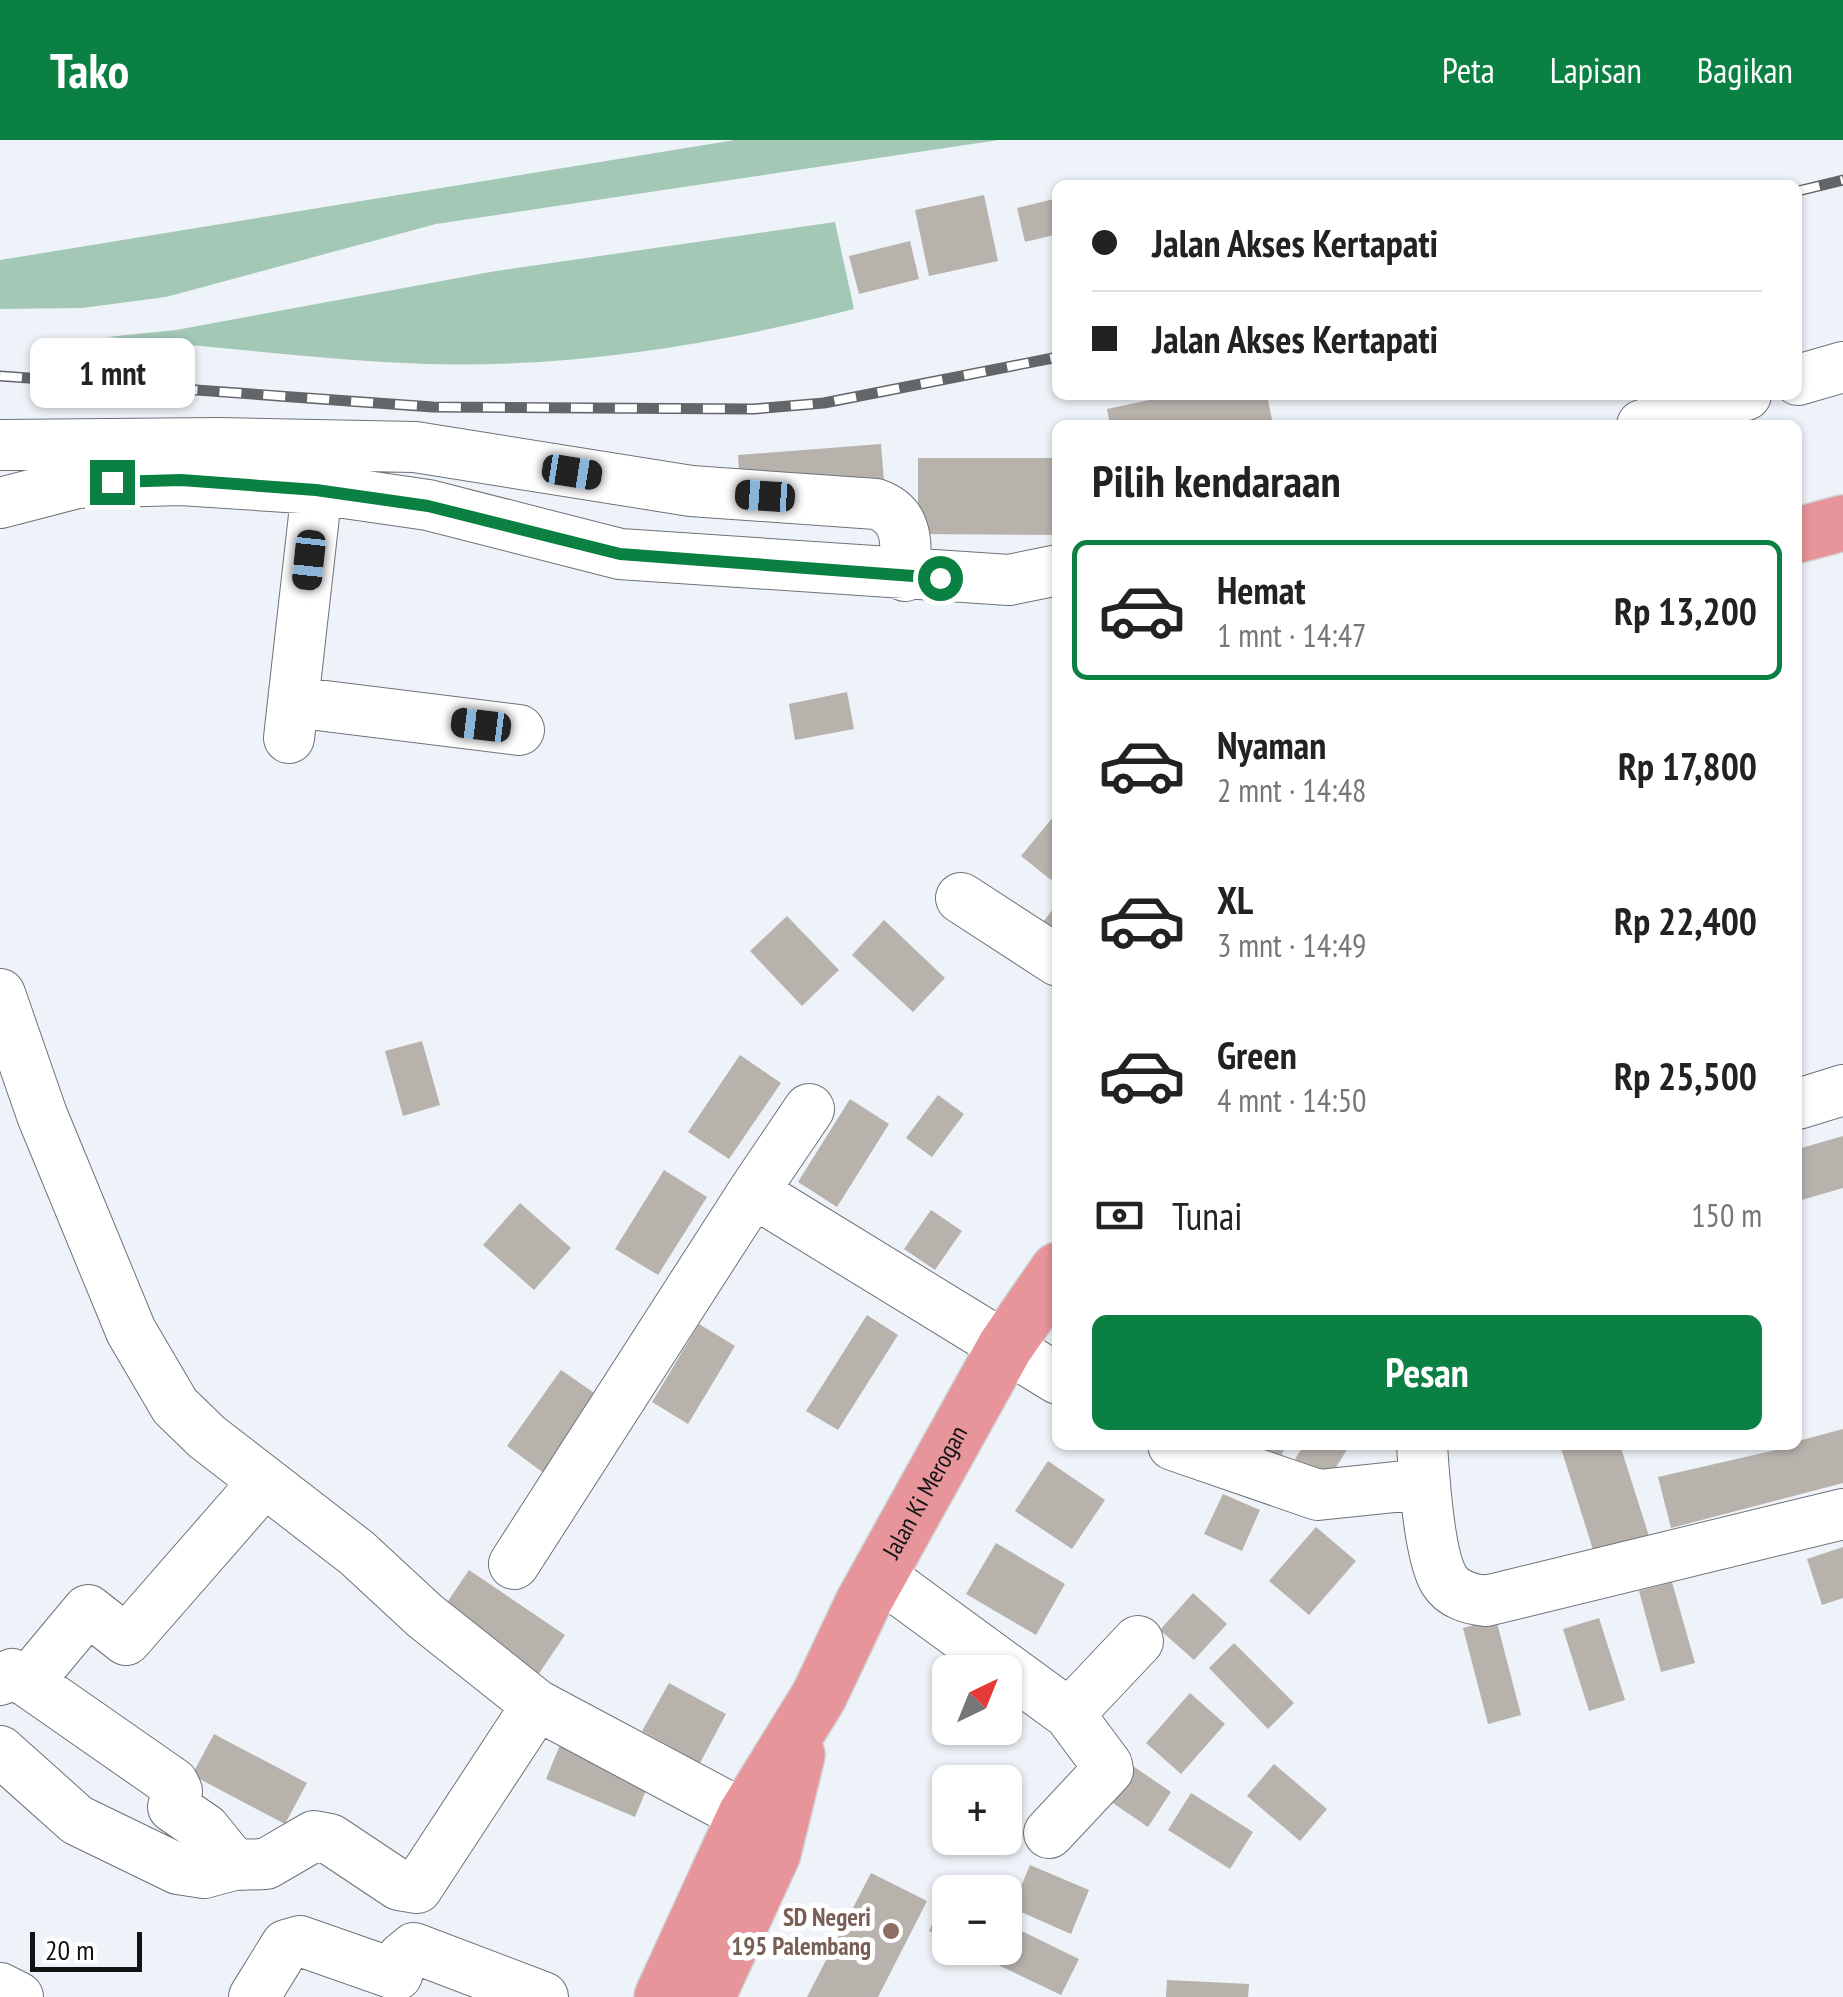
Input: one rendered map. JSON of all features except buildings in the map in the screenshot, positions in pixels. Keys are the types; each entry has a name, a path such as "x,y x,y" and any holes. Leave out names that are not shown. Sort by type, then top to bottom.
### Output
{"highway":[{"path":"1802,534 1843,524"},
{"name":"Jalan Ki Merogan","path":"662,1997 745,1816 804,1722 879,1575 1006,1347 1052,1279"},
{"name":"Jalan Ki Merogan","path":"707,1997 784,1824 804,1722"}],"street":[{"path":"1802,379 1843,367"},
{"path":"1659,420 1729,400"},
{"path":"0,446 218,443 414,447 691,491 876,504 888,509 902,524 905,576"},
{"path":"0,503 77,482 181,480 316,490 428,506 620,554 905,576 1008,580 1052,571"},
{"path":"316,490 291,720 519,730"},
{"path":"961,898 1052,958"},
{"path":"0,994 42,1115 131,1332 176,1406 538,1704 745,1816"},
{"path":"1802,1103 1843,1090"},
{"path":"514,1564 809,1109"},
{"path":"753,1192 1052,1375"},
{"path":"1187,1450 1318,1495 1423,1465 1445,1582 1462,1596 1486,1600 1843,1514"},
{"path":"234,1865 205,1828 173,1806 173,1782 14,1681 88,1610 126,1640 264,1482"},
{"path":"879,1575 1070,1714 1108,1770 1049,1833"},
{"path":"1070,1714 1138,1641"},
{"path":"0,1751 51,1801 105,1837 189,1871 211,1872 234,1865 272,1862 290,1847 314,1836 330,1839 399,1884 417,1888 538,1704"},
{"path":"254,1997 286,1945 300,1941 397,1986 403,1957 414,1948 543,1997"},
{"path":"0,1988 18,1997"}],"green space":[{"path":"735,140 999,140 436,224 166,297 82,308 0,309 0,260"},
{"path":"835,222 854,309 642,352 534,362 426,364 107,337 176,330 496,271"}],"railway":[{"path":"1802,190 1843,180"},
{"path":"0,376 433,407 754,409 824,403 1052,358"}],"place":[{"name":"SD Negeri 195 Palembang","path":"891,1931"}],"route":[{"path":"112,482 181,480 316,490 428,506 620,554 940,578"}]}
